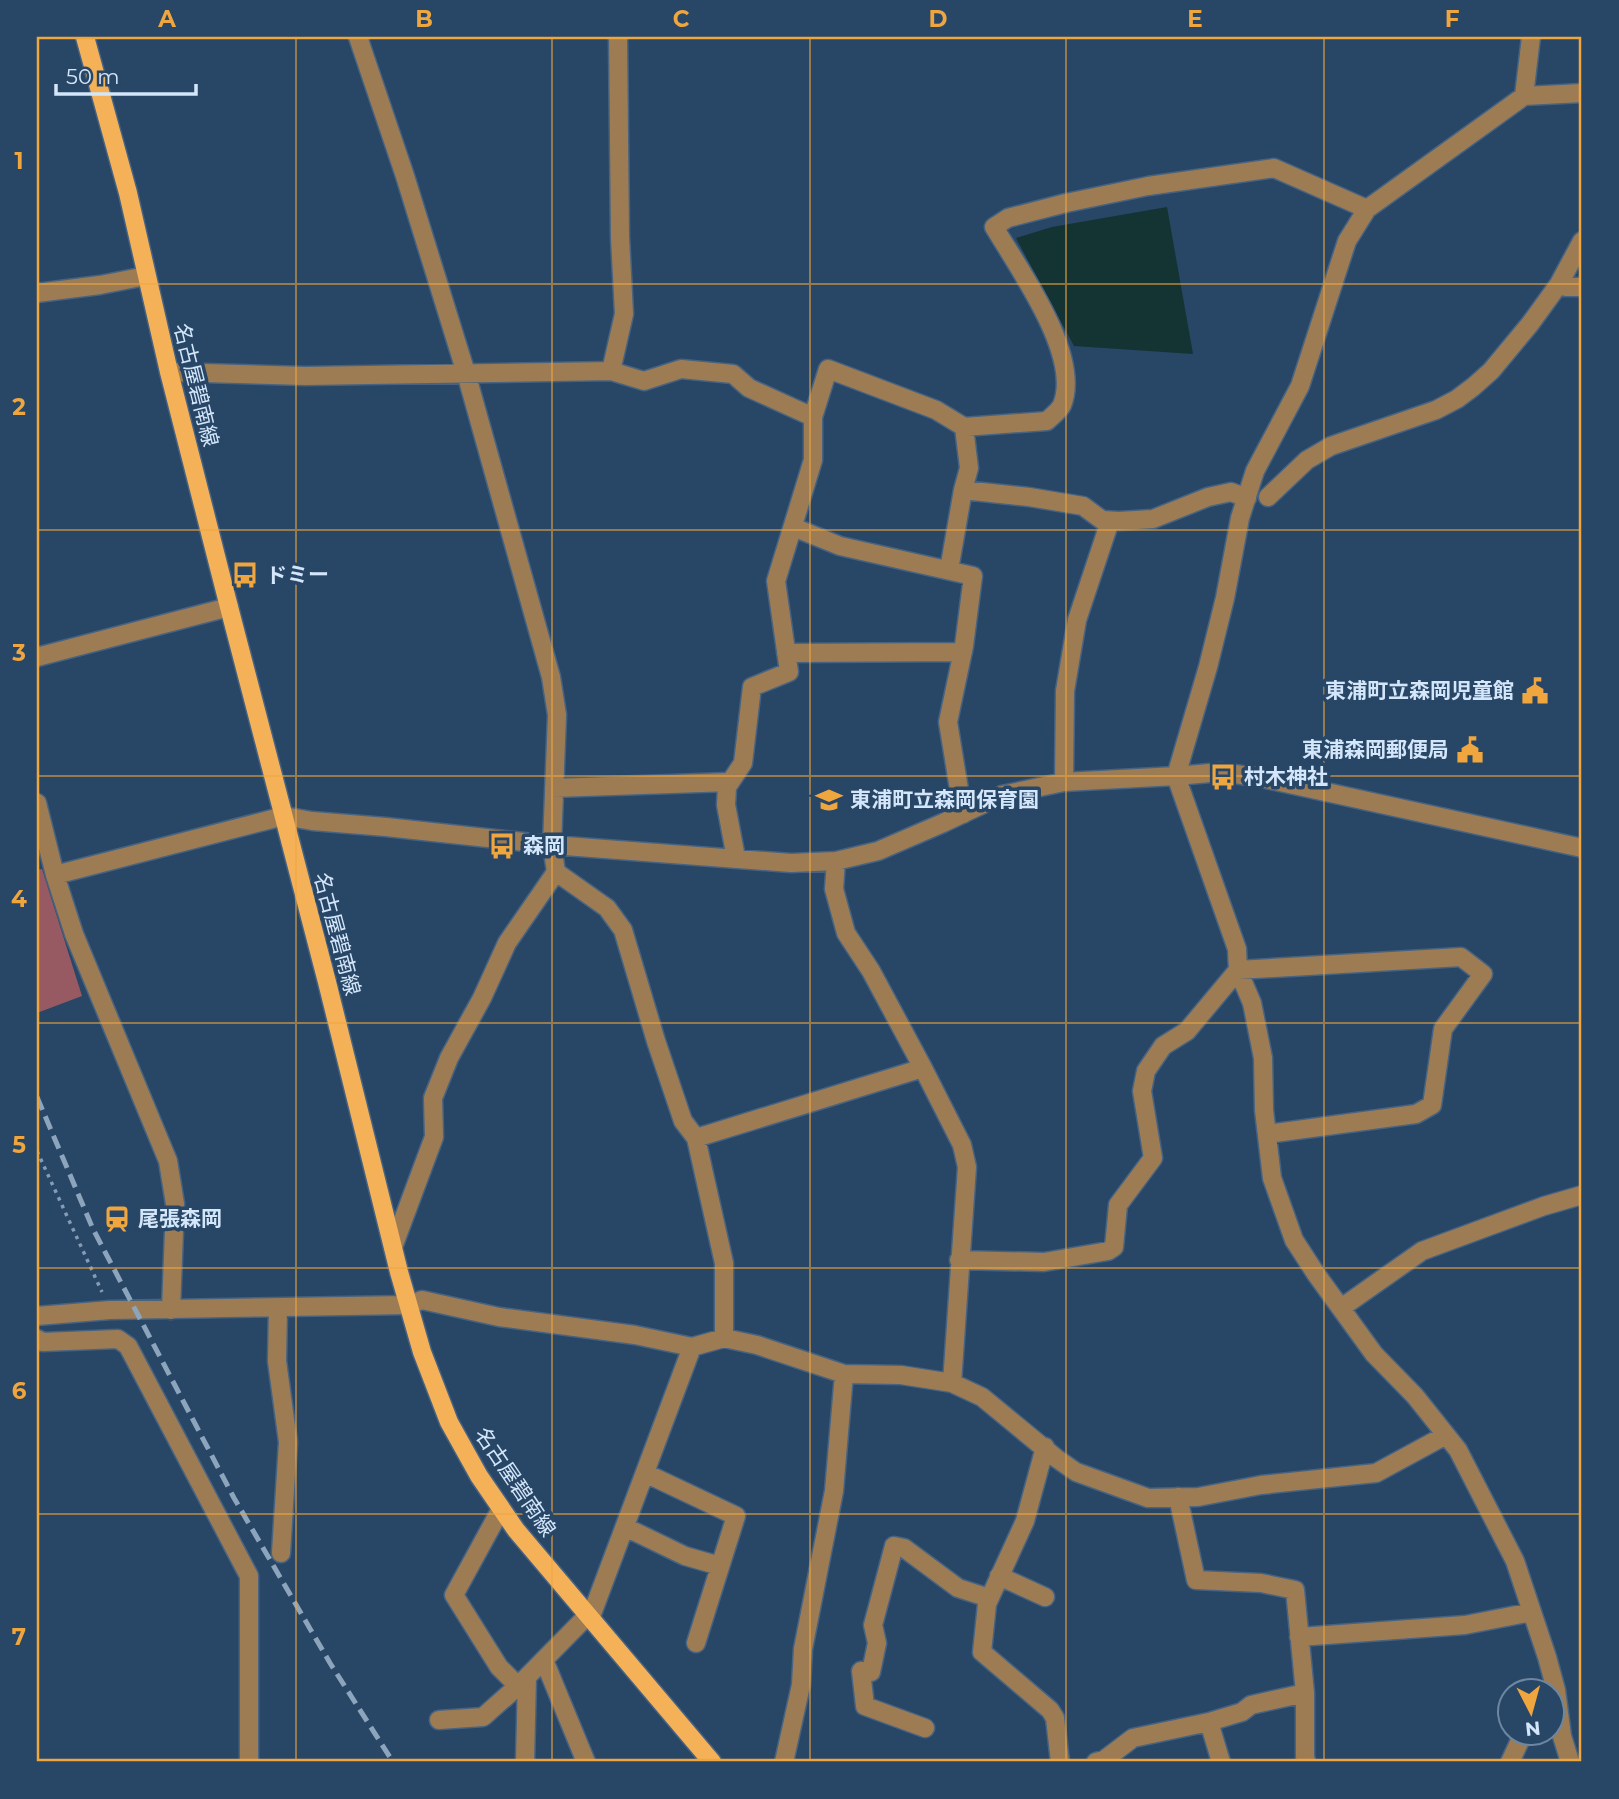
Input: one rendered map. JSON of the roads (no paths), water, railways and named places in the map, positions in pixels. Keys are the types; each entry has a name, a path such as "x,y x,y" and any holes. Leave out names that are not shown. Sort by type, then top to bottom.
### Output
{"main road":[{"name":"名古屋碧南線","path":"85,37 128,193 169,372 422,1352 449,1422 501,1509 589,1618 712,1762"}],"street":[{"path":"358,37 405,176 466,373 551,677 557,715 552,845 556,872 507,943 482,998 449,1058 433,1098 434,1137 393,1247"},
{"path":"611,371 624,314 618,37"},
{"path":"1524,96 1531,37"},
{"path":"1550,1676 1515,1561 1458,1450 1415,1396 1374,1354 1315,1274 1294,1240 1272,1178 1264,1110 1263,1058 1252,1003 1238,970 1237,949 1176,776 1208,667 1225,598 1240,518 1255,471 1300,386 1348,241 1367,209 1524,96 1582,93"},
{"path":"736,858 726,805 727,787 743,763 752,687 789,672 776,581 813,460 813,417 828,369 936,410 964,427 1047,421 1061,407 1066,386 1063,355 1046,315 994,228 1008,218 1066,203 1148,187 1274,168 1367,209"},
{"path":"1268,497 1307,460 1331,446 1436,410 1457,399 1491,371 1510,349 1559,284 1582,241"},
{"path":"37,293 146,276"},
{"path":"1559,284 1566,287 1582,286"},
{"path":"169,372 306,376 611,371 644,381 681,369 733,374 749,388 813,417"},
{"path":"949,570 969,468 964,427"},
{"path":"963,490 1029,496 1083,506 1102,520 1110,521 1153,519 1208,497 1231,492 1247,498"},
{"path":"1064,782 1065,691 1077,620 1110,521"},
{"path":"793,527 840,547 973,576 963,652 948,722 963,814"},
{"path":"37,657 229,607"},
{"path":"786,653 963,652"},
{"path":"55,875 284,816 552,845 791,863 836,860 878,851 1002,795 1064,782 1221,772 1262,778 1582,848"},
{"path":"554,788 730,782"},
{"path":"37,803 55,875 74,934 168,1161 175,1204 171,1310"},
{"path":"836,860 834,889 846,933 871,971 923,1068 962,1145 967,1167 951,1383"},
{"path":"556,872 607,908 623,930 683,1121 696,1138 724,1263 724,1338"},
{"path":"959,1260 1044,1262 1108,1251 1114,1247 1118,1205 1153,1158 1142,1091 1146,1071 1163,1046 1187,1031 1238,970 1461,957 1483,974 1443,1029 1432,1105 1416,1114 1267,1134"},
{"path":"696,1138 923,1068"},
{"path":"1341,1308 1422,1251 1544,1206 1582,1195"},
{"path":"37,1316 110,1310 408,1305 422,1300 499,1317 635,1335 692,1347 724,1338 757,1345 844,1374 901,1375 951,1383 982,1397 1076,1472 1148,1498 1198,1497 1261,1485 1376,1473 1446,1435"},
{"path":"278,1308 277,1361 288,1442 281,1553"},
{"path":"37,1339 43,1342 118,1339 128,1346 248,1576 249,1762"},
{"path":"439,1720 483,1717 589,1618 692,1347"},
{"path":"784,1762 801,1685 803,1649 834,1491 844,1374"},
{"path":"1045,1447 1025,1521 986,1604 982,1652 1055,1718 1060,1762"},
{"path":"645,1473 736,1516 696,1643"},
{"path":"1178,1497 1196,1580 1261,1583 1294,1590 1305,1693 1307,1762"},
{"path":"501,1509 453,1595 499,1667 523,1681"},
{"path":"625,1527 685,1556 720,1566"},
{"path":"925,1728 865,1706 861,1671 871,1672 877,1643 873,1625 894,1546 904,1548 958,1588 989,1598"},
{"path":"999,1576 1045,1597"},
{"path":"1299,1637 1465,1625 1532,1612"},
{"path":"544,1660 586,1762"},
{"path":"523,1681 525,1762"},
{"path":"1096,1762 1104,1760 1133,1738 1209,1722 1242,1712 1251,1705 1305,1693"},
{"path":"1209,1722 1221,1762"},
{"path":"1510,1762 1517,1746"}],"railway":[{"path":"37,1097 93,1229 234,1498 330,1663 393,1762"}],"place":[{"name":"ドミー","path":"245,575"},
{"name":"東浦町立森岡児童館","path":"1535,691"},
{"name":"東浦森岡郵便局","path":"1470,750"},
{"name":"村木神社","path":"1223,777"},
{"name":"東浦町立森岡保育園","path":"829,800"},
{"name":"森岡","path":"502,846"},
{"name":"尾張森岡","path":"117,1219"}]}
